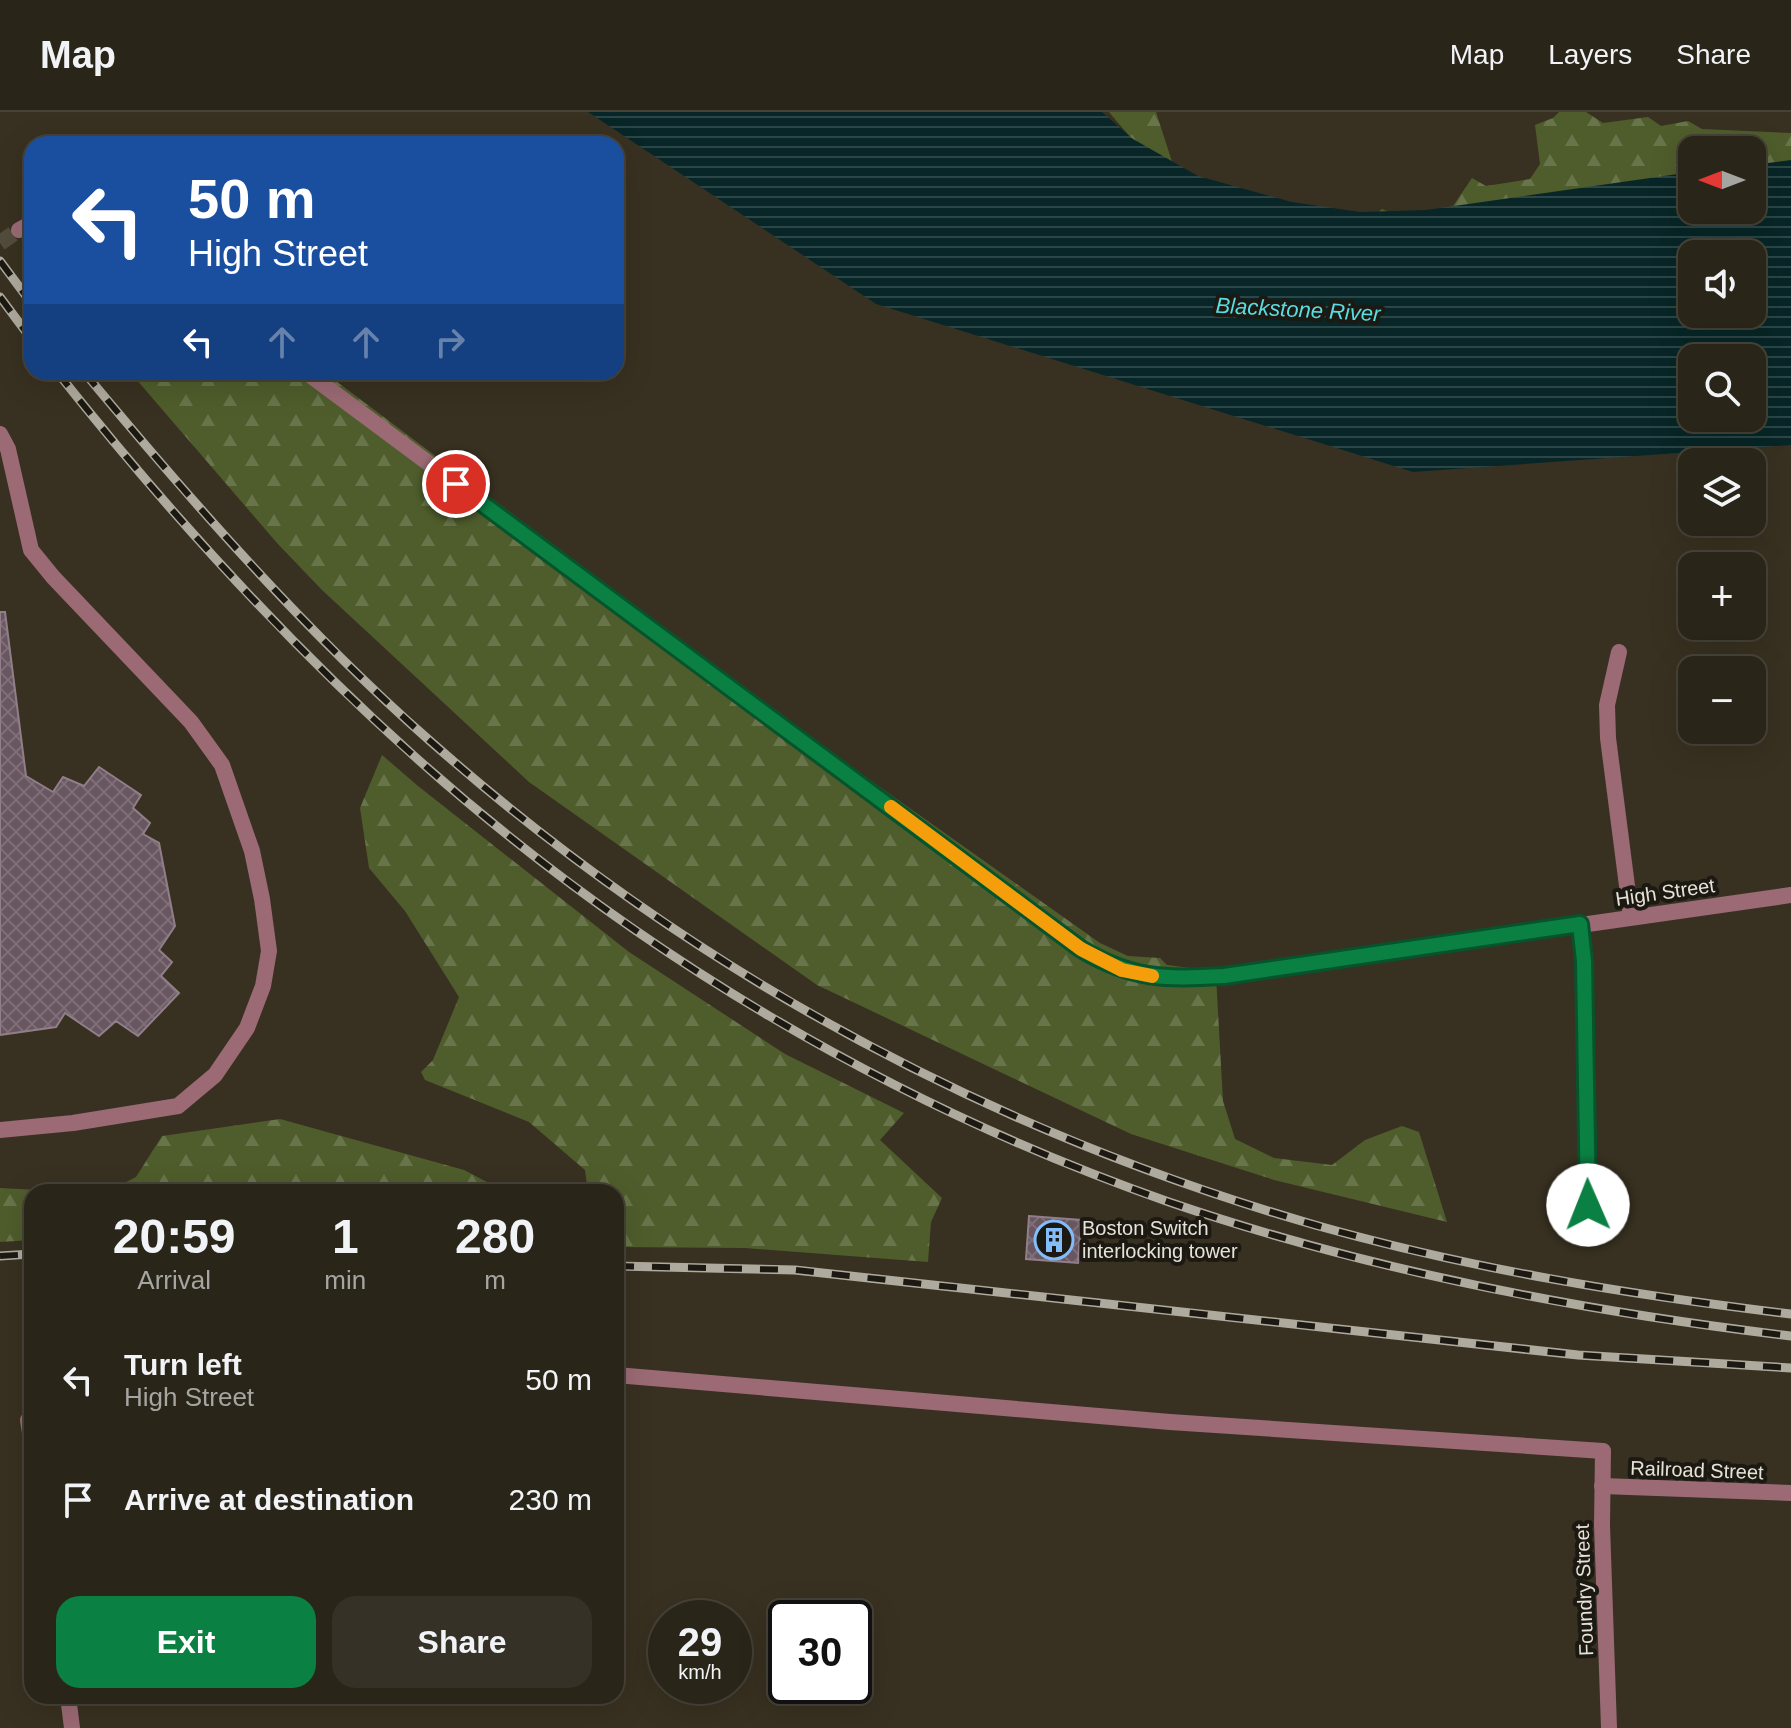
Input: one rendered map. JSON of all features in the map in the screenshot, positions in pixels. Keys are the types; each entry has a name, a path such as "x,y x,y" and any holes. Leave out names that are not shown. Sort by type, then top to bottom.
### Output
{"street":[{"name":"High Street","path":"317,380 1081,949 1122,970 1165,978 1224,976 1791,895"},
{"path":"0,434 8,449 31,550 191,722 222,765 252,851 269,951 263,986 247,1028 215,1075 178,1106 73,1123 0,1130"},
{"path":"1619,652 1607,705 1608,738 1631,917"},
{"path":"1580,924 1584,961 1588,1205"},
{"name":"Foundry Street","path":"624,1376 1186,1423 1603,1451 1609,1728"},
{"name":"Railroad Street","path":"1602,1486 1791,1493"},
{"path":"69,1704 72,1728"}],"green space":[{"path":"1109,112 1156,112 1185,202"},
{"path":"1559,112 1586,112 1603,123 1648,117 1661,126 1688,121 1702,129 1791,133 1791,193 1766,196 1766,136 1678,136 1678,204 1353,232 1382,209 1406,219 1453,206 1472,178 1486,186 1530,179 1540,164 1535,125 1553,118"},
{"path":"137,380 335,380 798,729 1100,943 1128,956 1160,958 1167,965 1206,970 1216,976 1223,1101 1235,1139 1274,1158 1332,1165 1365,1140 1402,1126 1419,1132 1447,1222 1274,1180 1131,1134 817,985 529,782 322,590 277,543"},
{"path":"382,755 629,952 785,1054 904,1113 880,1140 942,1198 931,1222 928,1262 745,1248 624,1247 624,1184 587,1184 585,1170 529,1122 425,1080 421,1072 433,1060 459,997 405,911 369,868 360,808"},
{"path":"280,1119 464,1170 491,1184 122,1184 136,1177 162,1136"},
{"path":"0,1188 24,1189 24,1240 0,1242"}],"water":[{"name":"Blackstone River","path":"588,112 1102,112 1133,139 1198,176 1292,202 1360,212 1426,210 1678,174 1678,224 1766,224 1766,163 1791,160 1791,445 1678,448 1678,453 1413,472 876,304"}],"building":[{"path":"0,612 5,612 26,776 53,792 63,777 84,786 99,767 141,795 133,808 150,823 143,834 159,843 175,926 159,950 172,962 161,976 179,993 138,1036 116,1021 99,1036 65,1013 56,1027 0,1035"},
{"name":"Boston Switch interlocking tower","path":"1029,1216 1081,1220 1078,1263 1026,1259"}],"tunnel":[{"path":"0,243 19,230"}],"railway":[{"path":"0,261 24,293"},
{"path":"0,297 24,329"},
{"path":"64,380 227,571 318,665 413,755 497,827 585,894 769,1016 866,1070 965,1119 1066,1163 1169,1202 1321,1249 1554,1301 1791,1336"},
{"path":"91,380 249,563 337,654 429,740 528,822 630,899 736,969 845,1032 958,1090 1074,1141 1193,1186 1315,1225 1432,1255 1551,1279 1791,1314"},
{"path":"0,1256 24,1254"},
{"path":"624,1266 795,1270 1578,1355 1791,1368"}],"slow traffic":[{"path":"891,807 1081,949 1122,970 1152,976"}],"place":[{"name":"Boston Switch interlocking tower","path":"1054,1240"}],"route":[{"path":"456,484 1081,949 1122,970 1165,978 1224,976 1580,924 1584,961 1588,1205"}]}
